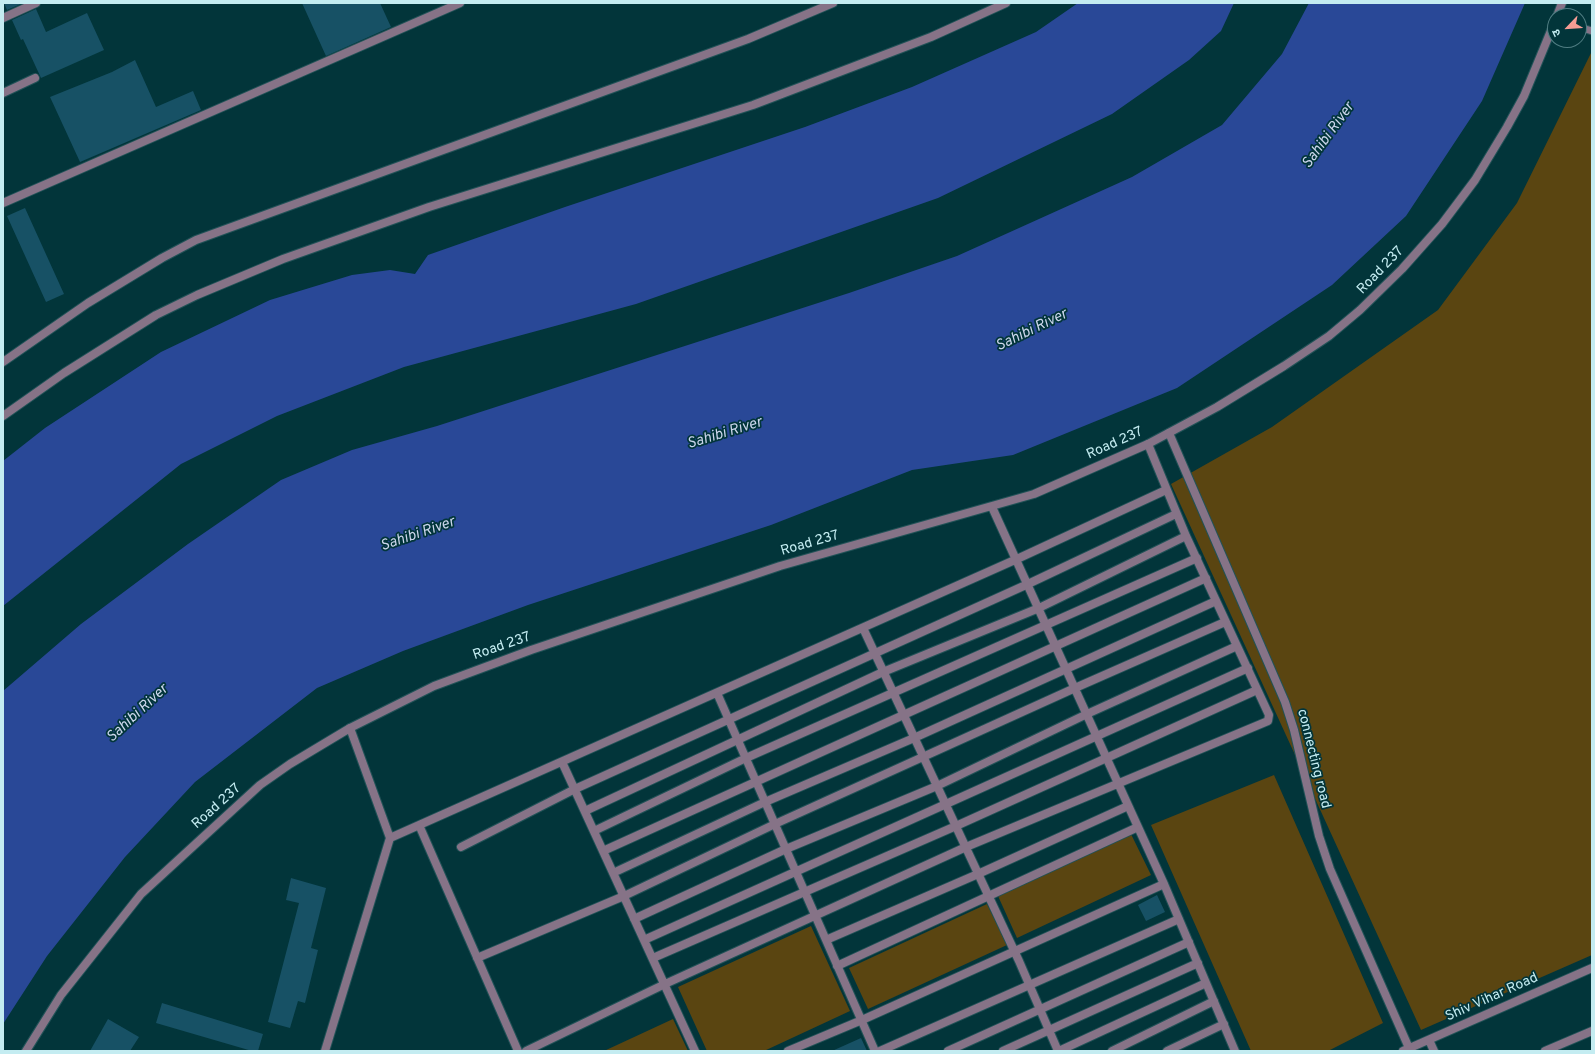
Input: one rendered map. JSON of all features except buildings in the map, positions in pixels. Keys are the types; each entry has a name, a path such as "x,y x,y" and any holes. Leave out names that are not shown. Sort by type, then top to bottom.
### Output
{"street":[{"path":"3,18 36,3"},
{"path":"3,203 460,3"},
{"path":"3,362 93,300 162,258 196,240 748,39 833,3"},
{"path":"3,416 64,373 156,315 197,295 275,262 429,207 753,105 931,36 1006,3"},
{"name":"Road 237","path":"26,1051 61,995 122,916 141,894 260,785 290,764 350,728 434,686 524,653 780,566 1034,494 1148,444 1231,399 1284,366 1329,336 1360,310 1402,269 1442,224 1475,180 1524,96 1547,40"},
{"path":"3,93 35,78"},
{"name":"connecting road","path":"1169,433 1285,702 1294,730 1307,791 1326,856 1406,1050"},
{"path":"526,1051 664,984 816,917 966,847 1266,723 1270,720 1248,668 1225,622 1176,514 1148,444"},
{"path":"390,838 1017,559 1166,490"},
{"path":"992,507 1164,884 1224,1024 1233,1050"},
{"path":"461,847 575,789 1028,584 1176,514"},
{"path":"585,811 883,672 1039,608 1186,536"},
{"path":"594,830 746,758 1197,558"},
{"path":"603,851 1206,578"},
{"path":"613,873 765,802 914,738 1216,601"},
{"path":"477,958 624,896 775,824 1075,688 1225,622"},
{"path":"863,628 1015,952 1059,1051 1206,982"},
{"path":"634,919 786,849 937,786 1087,714 1237,646"},
{"path":"644,940 1248,668"},
{"path":"652,958 956,826 1257,690"},
{"path":"716,693 875,1051"},
{"path":"325,1051 390,838 350,728"},
{"path":"562,762 695,1051"},
{"path":"826,940 978,874 1128,806"},
{"path":"419,825 518,1051"},
{"path":"837,966 1138,827"},
{"path":"788,1051 862,1020 1164,884"},
{"path":"880,1051 1179,919"},
{"path":"948,1051 1189,942"},
{"path":"1003,1051 1198,963"},
{"name":"Shiv Vihar Road","path":"1406,1050 1592,968"},
{"path":"1112,1051 1214,1001"},
{"path":"1167,1051 1224,1024"},
{"path":"1545,1051 1592,1031"},
{"path":"1429,1040 1434,1051"}],"shaded area":[{"path":"1592,51 1592,955 1421,1030 1171,484 1272,427 1438,310 1517,203"},
{"path":"1274,775 1383,1023 1328,1051 1251,1051 1151,825"},
{"path":"1131,834 1151,875 1017,938 998,896"},
{"path":"987,904 1007,945 868,1009 849,968"},
{"path":"811,926 850,1011 764,1051 707,1051 678,987"},
{"path":"673,1019 688,1051 604,1051"}],"water":[{"path":"1078,3 1234,3 1221,31 1189,60 1112,114 938,198 636,304 404,367 277,416 181,464 3,606 3,461 45,428 161,352 270,300 352,275 390,270 415,274 428,255 565,207 805,127 912,87 1036,32"},
{"name":"Sahibi River","path":"1309,3 1525,3 1482,101 1406,216 1332,285 1177,388 1013,455 912,470 771,525 528,605 403,651 317,688 195,782 125,857 47,956 3,1024 3,691 81,624 188,544 281,480 352,450 437,426 849,293 957,256 1132,177 1222,125 1282,54"}]}
